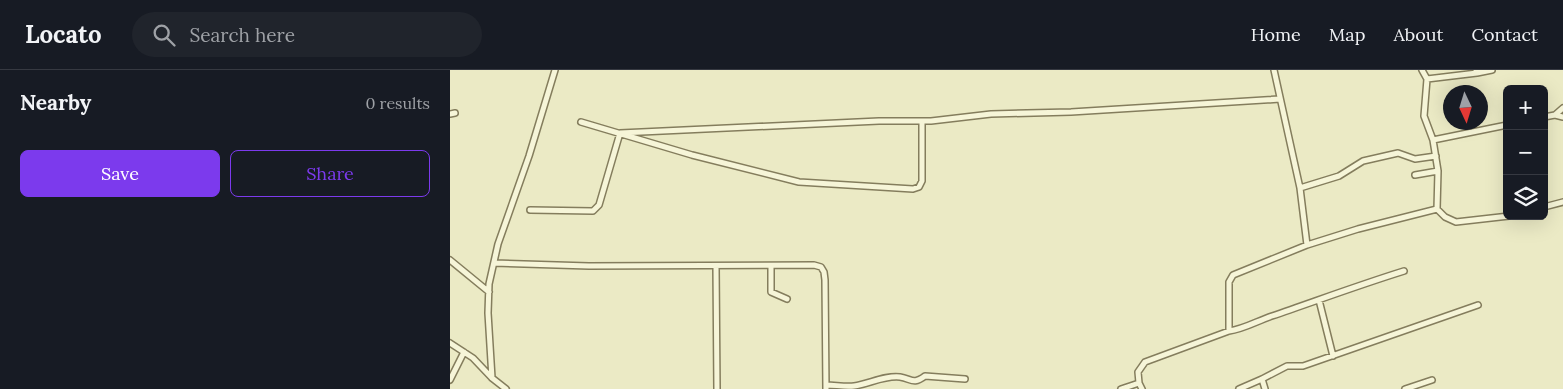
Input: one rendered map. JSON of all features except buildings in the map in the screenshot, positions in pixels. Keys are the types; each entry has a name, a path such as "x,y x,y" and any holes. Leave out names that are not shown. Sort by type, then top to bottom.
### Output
{"street":[{"path":"492,378 489,284 498,244 529,156 555,70"},
{"path":"1274,70 1300,188 1307,245"},
{"path":"1422,70 1427,79 1424,116 1433,140 1438,171 1437,209 1445,217 1456,222 1503,217"},
{"path":"1427,79 1492,70"},
{"path":"620,133 879,121 922,121 991,114 1070,112 1280,99"},
{"path":"1555,115 1563,108"},
{"path":"1548,116 1555,115 1563,117"},
{"path":"581,122 692,155 799,182 913,189 919,188 922,181 922,121"},
{"path":"1433,140 1503,126"},
{"path":"530,210 592,211 597,209 600,205 620,133"},
{"path":"1300,188 1338,176 1363,161 1398,153 1415,159 1436,156"},
{"path":"1415,175 1438,171"},
{"path":"1548,206 1563,202"},
{"path":"1228,331 1229,282 1233,274 1307,245 1437,209"},
{"path":"450,260 488,292"},
{"path":"494,263 589,266 822,267 824,272 826,387 854,386 886,378 900,377 912,382 920,380 925,376 965,379"},
{"path":"716,266 717,389"},
{"path":"771,266 771,292 787,299"},
{"path":"1121,389 1140,386 1138,372 1145,362 1228,331 1239,330 1262,319 1350,288 1404,271"},
{"path":"1319,300 1333,356"},
{"path":"1239,389 1287,366 1303,366 1478,305"},
{"path":"450,343 473,358 492,378 506,389"},
{"path":"450,380 464,352"},
{"path":"1262,379 1265,389"},
{"path":"1405,389 1432,380"}]}
